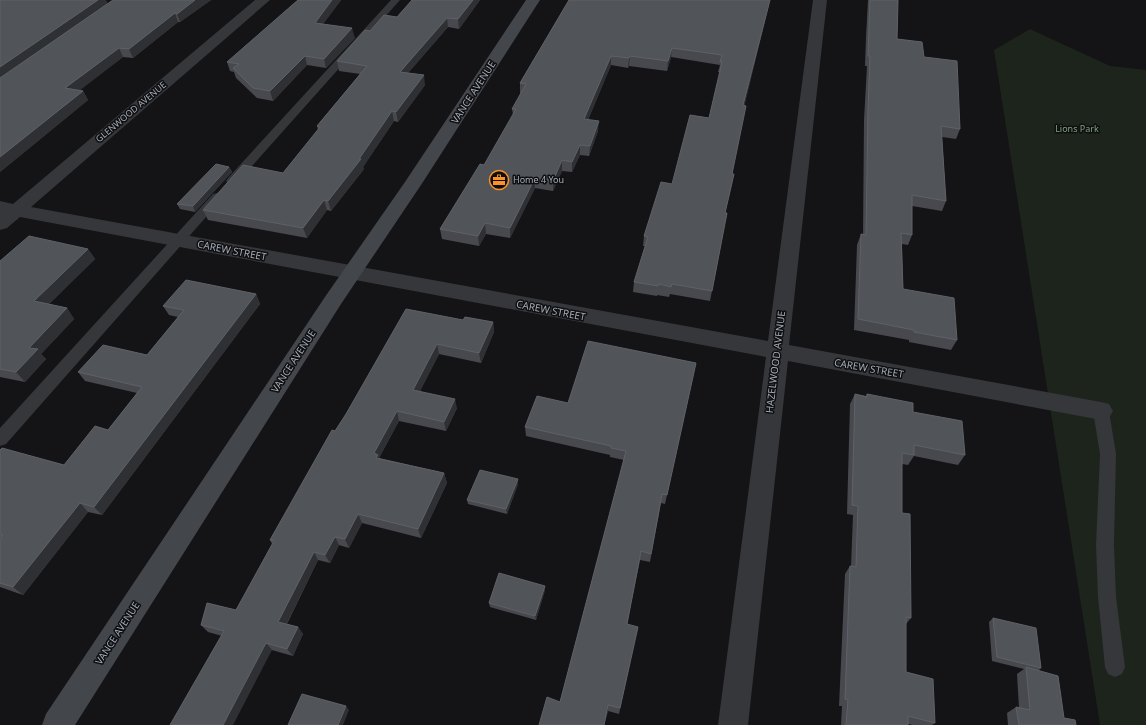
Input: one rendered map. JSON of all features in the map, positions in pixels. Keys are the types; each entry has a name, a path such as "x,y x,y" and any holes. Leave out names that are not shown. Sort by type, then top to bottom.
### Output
{"street":[{"name":"GLENWOOD AVENUE","path":"0,224 8,208 263,0"},
{"name":"VANCE AVENUE","path":"57,725 352,273 533,0"},
{"name":"HAZELWOOD AVENUE","path":"733,725 820,0"},
{"name":"CAREW STREET","path":"8,208 1101,411"}],"lane":[{"path":"0,439 396,0"},
{"path":"1101,411 1108,454 1105,545 1107,597 1115,667"}],"green space":[{"name":"Lions Park","path":"1030,29 1110,66 1146,70 1146,725 1100,725 994,50"}],"building":[{"path":"0,0 98,0 0,67"},
{"path":"113,0 195,0 177,14 175,13 129,49 119,48 65,88 83,91 0,157 0,78"},
{"path":"298,0 332,0 315,23 352,28 324,59 305,56 270,91 253,88 233,68 239,64 227,62"},
{"path":"412,0 473,0 458,19 447,18 400,72 424,75 396,112 392,111 359,159 361,159 328,201 324,200 303,228 203,210 243,165 283,173 320,127 317,126 367,66 337,61 365,30 370,31 384,15 397,17"},
{"path":"569,0 770,0 743,105 746,106 732,174 734,174 725,213 727,213 712,291 672,284 671,287 659,284 658,286 634,282 648,237 644,236 661,182 672,184 690,115 709,118 722,62 720,62 722,55 672,48 668,61 630,56 629,58 611,56 584,119 599,121 590,146 580,145 572,162 562,160 553,181 535,178 510,228 485,223 478,236 440,229 480,164 484,165 516,109 512,109 526,84 520,83"},
{"path":"870,0 898,0 897,39 922,42 924,57 957,61 960,129 941,126 946,201 912,195 912,235 901,233 903,289 954,298 957,340 858,319 861,234 866,235"},
{"path":"216,164 229,167 193,206 177,204"},
{"path":"29,236 88,249 34,301 67,308 29,348 38,349 16,372 0,369 0,261"},
{"path":"186,280 256,294 94,507 80,503 13,587 0,583 0,538 3,535 0,535 0,450 2,448 64,465 95,426 108,430 142,387 78,372 103,345 147,355 184,310 163,306"},
{"path":"406,309 463,320 465,317 493,322 479,353 437,344 413,390 455,399 444,422 397,411 374,453 378,455 376,458 444,473 418,529 358,514 345,539 335,537 325,555 314,552 278,622 298,627 287,649 266,643 223,725 170,725 224,631 201,625 207,603 236,610 274,541 270,540 332,430 335,431 346,414"},
{"path":"588,341 696,363 667,495 662,494 651,554 641,551 627,624 638,627 620,708 608,705 604,725 539,725 547,697 560,702 626,451 611,448 611,446 525,427 537,396 568,403"},
{"path":"855,394 867,397 867,394 913,403 913,412 962,421 965,455 914,445 914,455 902,453 902,513 910,514 911,618 906,617 906,672 933,679 935,723 908,716 908,725 846,725 848,700 845,699 850,566 856,567 858,506 852,505"},
{"path":"480,470 518,479 506,509 467,500"},
{"path":"499,573 545,586 535,616 489,603"},
{"path":"993,618 1036,628 1041,668 997,657"},
{"path":"1026,667 1058,676 1064,718 1075,720 1076,725 1019,725 1016,707 1030,710"},
{"path":"302,694 346,706 338,725 288,725"}],"place":[{"name":"Home 4 You","path":"499,180"}]}
